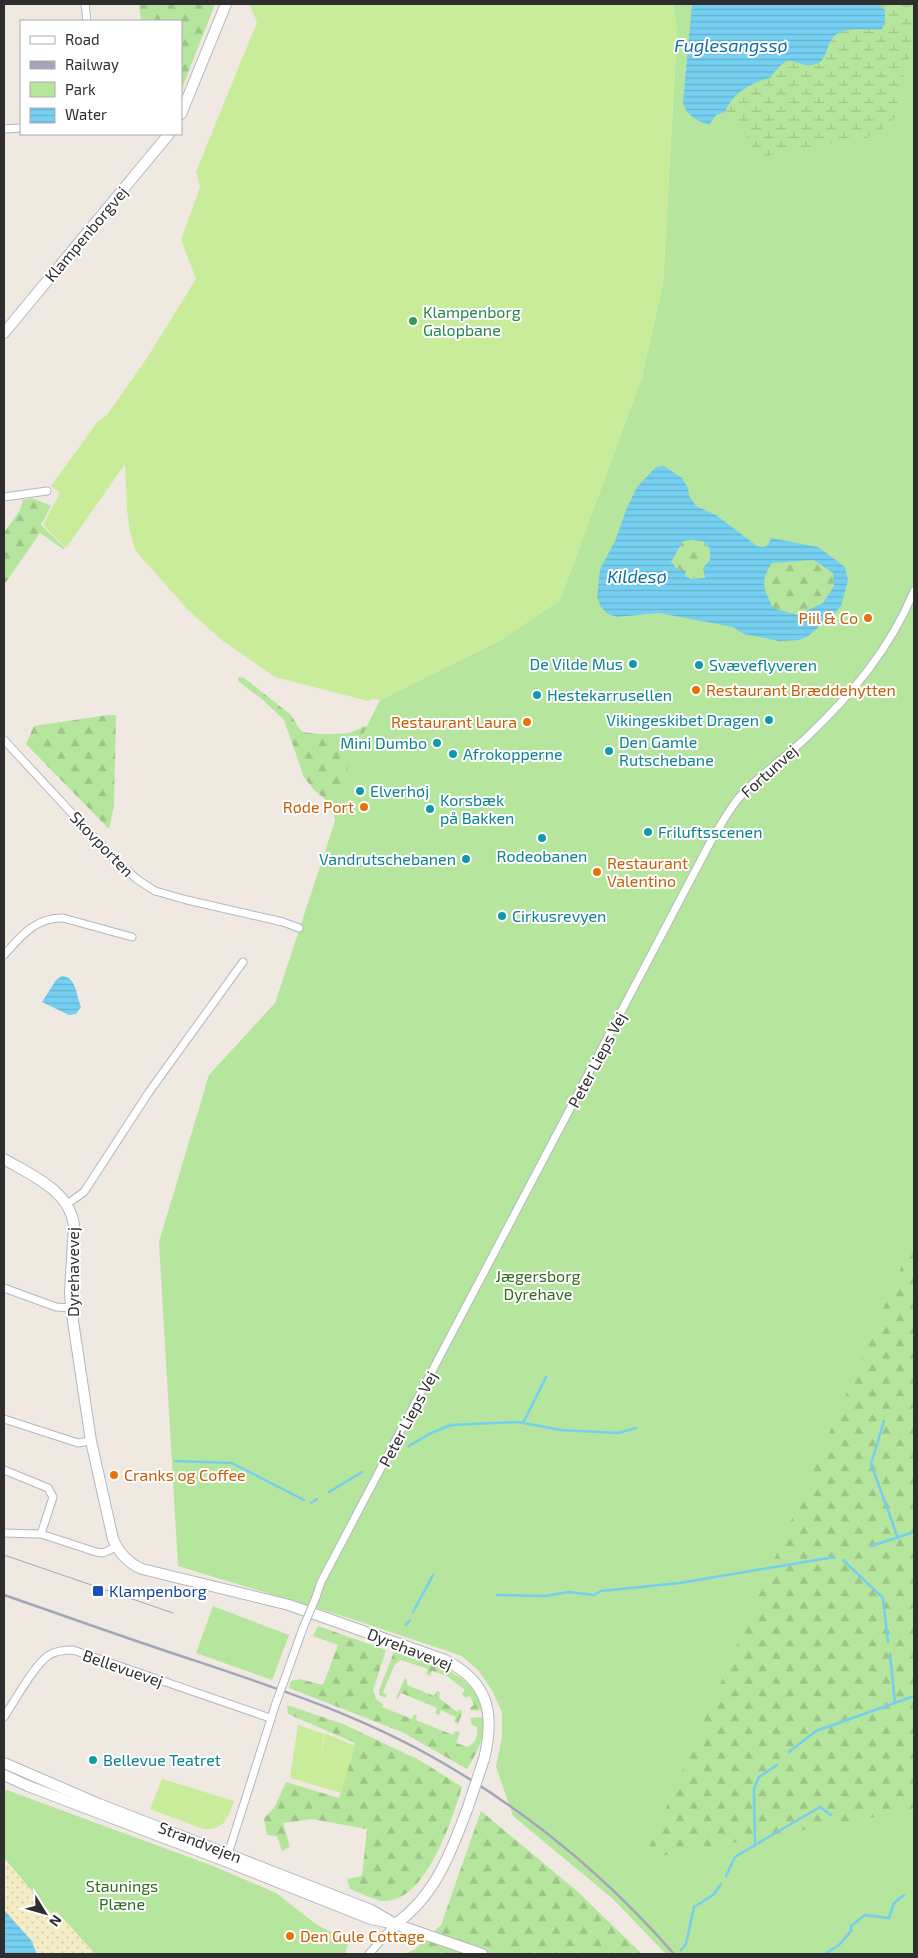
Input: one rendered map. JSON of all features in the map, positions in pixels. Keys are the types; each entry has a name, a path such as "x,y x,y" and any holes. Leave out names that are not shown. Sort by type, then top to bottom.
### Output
{"street":[{"path":"85,4 87,20"},
{"path":"182,112 226,4"},
{"path":"4,129 20,128"},
{"name":"Klampenborgvej","path":"4,333 168,135"},
{"path":"4,498 47,492"},
{"name":"Fortunvej","path":"632,993 727,814 746,790 806,738 857,684 882,653 906,610 914,591"},
{"name":"Skovporten","path":"4,740 117,862 154,891 283,922 299,928"},
{"path":"4,955 22,934 32,926 52,918 63,918 132,937"},
{"name":"Dyrehavevej","path":"243,962 149,1092 84,1192 67,1204 74,1225 70,1292 71,1308 91,1441 116,1546 129,1562 142,1569 289,1605 445,1660 468,1675 478,1687 489,1713 490,1728 484,1759 468,1807 452,1849 440,1872 427,1892 407,1916 395,1924"},
{"name":"Peter Lieps Vej","path":"227,1857 270,1718 321,1582 632,993"},
{"path":"4,1159 51,1188 67,1204"},
{"path":"4,1288 56,1307 71,1308"},
{"path":"4,1420 78,1443 91,1441"},
{"path":"4,1470 48,1488 51,1492 53,1497 41,1534"},
{"path":"4,1533 41,1534 96,1552 109,1551 116,1546"},
{"name":"Bellevuevej","path":"4,1717 40,1664 55,1652 72,1650 270,1718"},
{"name":"Strandvejen","path":"4,1763 371,1919 395,1924 482,1954"},
{"name":"Strandvejen","path":"4,1775 45,1793 227,1857"},
{"path":"369,1954 395,1924"}],"green space":[{"path":"139,4 215,4 182,88 182,20 141,20"},
{"name":"Klampenborg Galopbane","path":"249,4 673,4 677,32 663,283 642,377 560,600 499,641 380,700 373,699 368,701 275,677 223,641 188,610 135,550 127,510 125,464 66,548 43,525 60,493 51,486 98,421 107,415 147,358 196,279 181,240 200,187 196,172 257,22"},
{"name":"Jægersborg Dyrehave","path":"673,4 914,4 914,1954 666,1954 613,1899 513,1816 496,1767 502,1736 502,1712 492,1690 478,1670 462,1656 346,1617 178,1566 159,1242 209,1075 275,1003 335,821 332,805 380,700 499,641 560,600 642,377 663,283 677,32"},
{"path":"877,4 914,4 914,44 899,90 897,113 891,124 867,138 813,146 764,157 753,148 740,127 729,117 716,115 725,112 732,100 743,90 756,82 770,78 777,68 785,62 789,61 807,65 817,64 822,60 835,36 851,30 866,31 885,10"},
{"path":"32,498 51,506 41,525 65,548 63,549 40,533 4,585 4,533 20,510 23,500"},
{"path":"683,540 703,541 706,545 709,558 706,578 690,578 679,571 671,562"},
{"path":"814,560 833,573 835,586 823,603 797,615 773,608 764,586 765,575 772,563"},
{"path":"238,677 244,678 291,715 301,731 319,734 341,734 367,726 332,805 314,790 304,777 284,720 263,700 238,681"},
{"path":"116,715 114,805 109,829 26,744 34,726"},
{"path":"914,1238 914,1810 644,1859"},
{"path":"213,1606 289,1635 272,1680 196,1653"},
{"path":"318,1626 386,1650 373,1690 376,1699 383,1704 382,1707 412,1719 414,1714 417,1716 416,1720 453,1735 455,1731 460,1732 456,1743 467,1747 474,1742 477,1734 477,1727 472,1725 470,1718 482,1717 482,1738 467,1769 402,1732 289,1688 291,1681 300,1679 323,1685 338,1645 313,1636"},
{"path":"394,1652 447,1670 459,1677 470,1686 477,1696 482,1710 471,1711 470,1708 474,1705 470,1696 466,1698 462,1694 465,1690 447,1676 432,1671 430,1676 426,1674 428,1669 401,1660 395,1664 383,1692 387,1695 385,1698 380,1695 379,1690"},
{"path":"405,1678 407,1685 434,1696 437,1691 440,1692 439,1698 457,1712 460,1709 462,1713 458,1724 454,1722 456,1717 441,1710 439,1715 435,1713 437,1708 401,1693 398,1699 396,1698"},
{"path":"287,1705 343,1724 421,1761 462,1787 452,1818 436,1856 414,1887 401,1897 382,1901 350,1889 347,1879 362,1876 367,1829 312,1819 283,1823 290,1847 282,1851 277,1836 267,1835 264,1818 274,1808 286,1782 339,1798 355,1743 288,1714"},
{"path":"298,1725 324,1734 320,1762 325,1733 355,1746 341,1793 290,1778"},
{"path":"162,1779 234,1801 230,1813 220,1826 203,1829 150,1809"},
{"name":"Staunings Plæne","path":"4,1789 213,1866 276,1893 317,1925 349,1941 345,1954 95,1954 58,1913 53,1916 4,1858"},
{"path":"481,1811 578,1892 642,1954 403,1954 414,1950 441,1925"}],"sand":[{"path":"4,1858 52,1916 57,1912 95,1954 37,1954 31,1940 4,1910"}],"water":[{"name":"Fuglesangssø","path":"692,4 877,4 885,10 885,22 882,29 853,29 837,34 833,37 823,59 816,64 809,65 794,61 784,63 770,78 756,82 738,94 725,112 716,115 709,125 687,112 683,103"},
{"name":"Kildesø","path":"664,466 682,478 688,488 689,496 696,506 716,515 757,546 763,547 768,545 771,538 818,547 845,567 848,580 841,606 807,637 799,640 779,641 744,634 733,627 659,613 617,617 608,614 601,607 597,597 600,569 615,541 637,487 656,467","holes":["683,541 703,541 710,549 710,560 703,568 705,578 691,579 685,576 686,570 679,571 671,562","814,560 833,573 834,586 823,603 797,615 773,608 764,586 765,575 772,563"]},
{"path":"62,976 71,980 75,988 81,1007 76,1014 69,1015 42,1002 56,980"},
{"path":"4,1910 31,1940 37,1954 4,1954"}],"waterway":[{"path":"523,1423 546,1377"},
{"path":"884,1421 871,1464 898,1538"},
{"path":"409,1446 431,1433 451,1425 518,1422 561,1430 618,1433 636,1428"},
{"path":"175,1461 232,1463 304,1500"},
{"path":"329,1492 362,1472"},
{"path":"311,1503 317,1499"},
{"path":"871,1546 914,1532"},
{"path":"497,1595 545,1596 569,1592 594,1595 601,1591 680,1583 834,1557"},
{"path":"843,1560 883,1598 888,1642"},
{"path":"413,1612 433,1575"},
{"path":"406,1625 410,1620"},
{"path":"890,1654 895,1703"},
{"path":"789,1752 816,1731 914,1696"},
{"path":"726,1876 735,1857 755,1845 754,1789 759,1777 777,1765"},
{"path":"755,1845 820,1807 831,1815"},
{"path":"681,1950 686,1944 694,1907 713,1895 721,1884"},
{"path":"825,1954 839,1945 851,1931 851,1926 865,1915 889,1918 894,1903 904,1895"}],"tram line":[{"path":"4,1555 173,1613"}],"railway":[{"path":"4,1595 292,1694 360,1721 426,1753 488,1791 546,1832 600,1878 674,1954"}],"place":[{"name":"Klampenborg Galopbane","path":"413,321"},
{"name":"Piil & Co","path":"868,618"},
{"name":"De Vilde Mus","path":"633,664"},
{"name":"Svæveflyveren","path":"699,665"},
{"name":"Restaurant Bræddehytten","path":"696,690"},
{"name":"Hestekarrusellen","path":"537,695"},
{"name":"Vikingeskibet Dragen","path":"769,720"},
{"name":"Restaurant Laura","path":"527,722"},
{"name":"Mini Dumbo","path":"437,743"},
{"name":"Den Gamle Rutschebane","path":"609,751"},
{"name":"Afrokopperne","path":"453,754"},
{"name":"Elverhøj","path":"360,791"},
{"name":"Røde Port","path":"364,807"},
{"name":"Korsbæk på Bakken","path":"430,809"},
{"name":"Friluftsscenen","path":"648,832"},
{"name":"Rodeobanen","path":"542,838"},
{"name":"Vandrutschebanen","path":"466,859"},
{"name":"Restaurant Valentino","path":"597,872"},
{"name":"Cirkusrevyen","path":"502,916"},
{"name":"Cranks og Coffee","path":"114,1475"},
{"name":"Klampenborg","path":"98,1591"},
{"name":"Bellevue Teatret","path":"93,1760"},
{"name":"Den Gule Cottage","path":"290,1936"}]}
